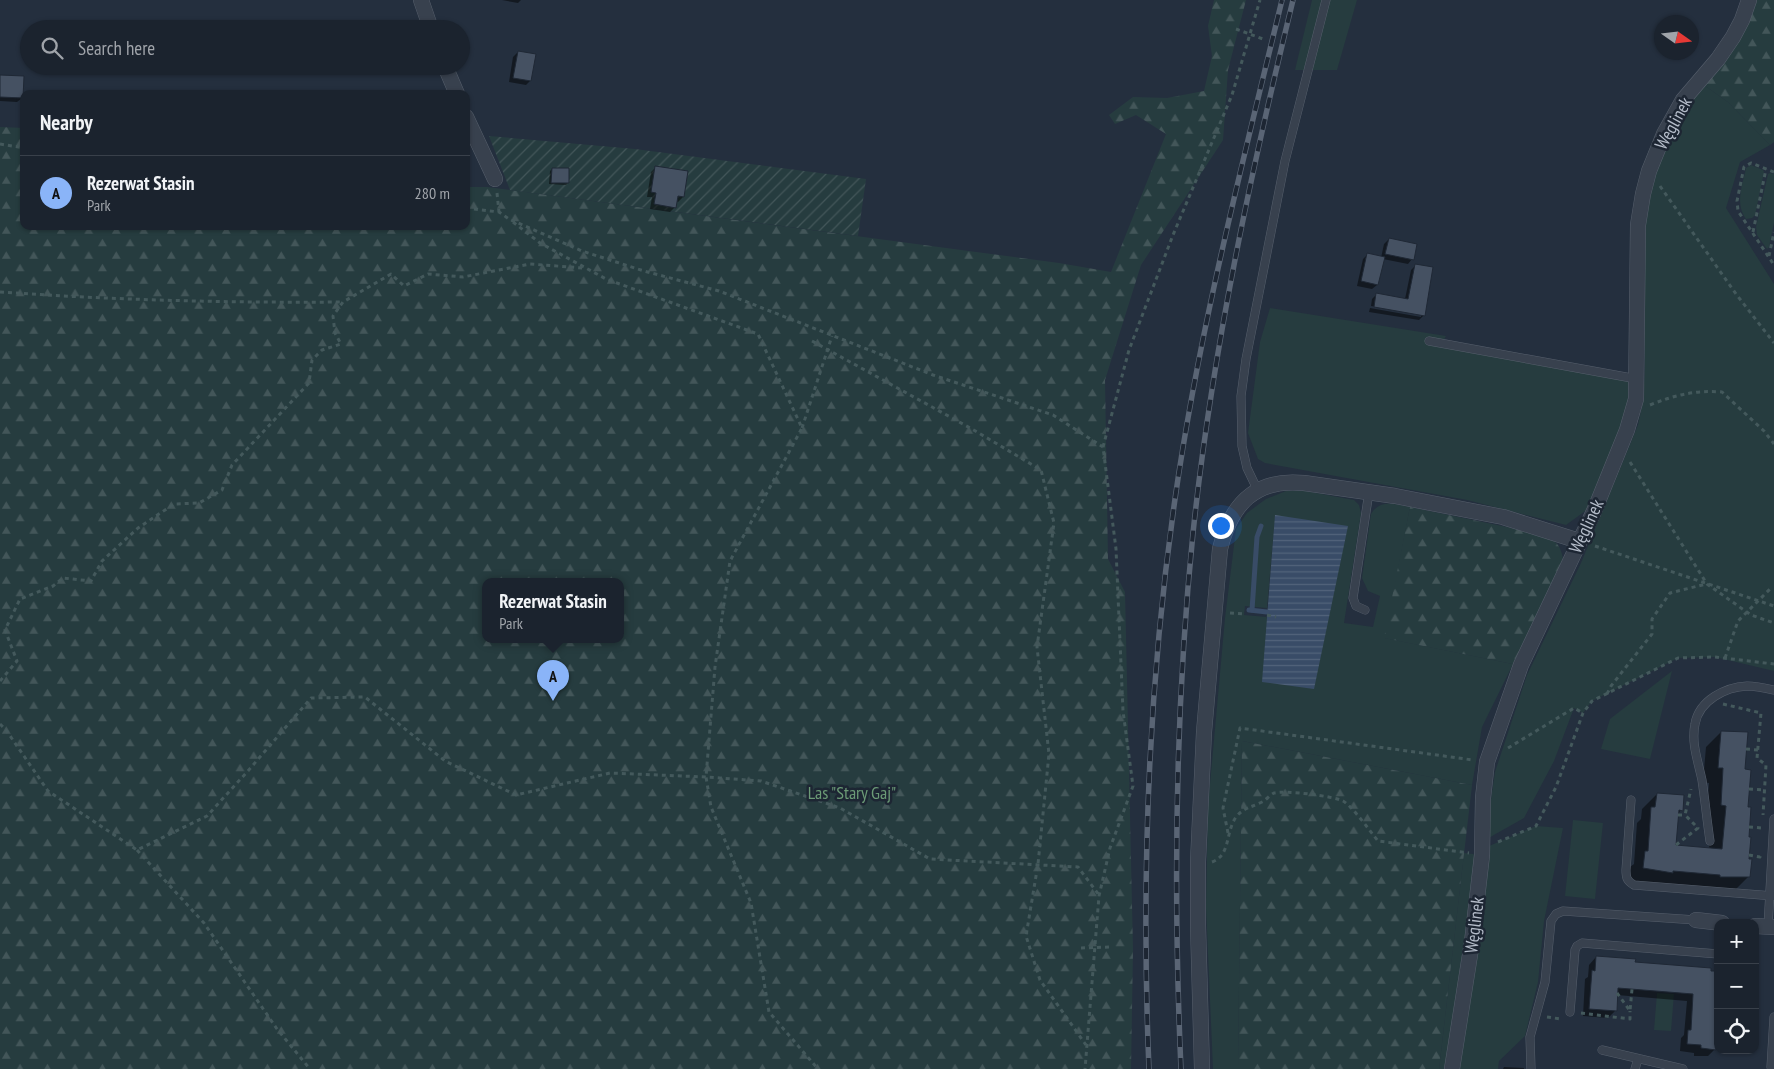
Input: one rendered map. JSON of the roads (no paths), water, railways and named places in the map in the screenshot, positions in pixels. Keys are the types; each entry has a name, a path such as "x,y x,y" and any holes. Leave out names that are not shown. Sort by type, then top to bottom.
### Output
{"street":[{"path":"421,0 428,20"},
{"name":"Węglinek","path":"1452,1069 1472,942 1482,852 1483,798 1487,762 1521,665 1595,509 1633,412 1636,399 1638,225 1649,171 1664,134 1683,100 1733,37 1742,20 1749,0"},
{"path":"449,75 455,90"},
{"path":"470,126 495,179"},
{"path":"1202,1069 1198,862 1204,732 1220,549 1224,533 1239,505 1266,487 1291,482 1395,496 1503,517 1579,541"},
{"path":"1696,920 1714,922"}],"lane":[{"path":"1258,491 1247,468 1242,446 1240,422 1241,396 1246,359 1285,161 1326,0"},
{"path":"1429,341 1637,379"},
{"path":"1365,610 1356,606 1353,598 1369,492"},
{"path":"1710,841 1702,779 1694,749 1695,724 1698,715 1714,696 1735,688 1748,686 1774,690"},
{"path":"1632,800 1626,870 1626,878 1629,882 1634,885 1772,896"},
{"path":"1766,926 1772,896 1774,819"},
{"path":"1531,1069 1530,1037 1545,982 1551,921 1556,914 1563,912 1696,920"},
{"path":"1570,1012 1576,950 1577,946 1582,943 1714,954"},
{"path":"1771,1067 1774,1016"},
{"path":"1602,1050 1683,1069"},
{"path":"1635,1069 1638,1058"}],"water":[{"path":"1275,515 1348,526 1314,689 1262,682"}],"waterway":[{"path":"1252,610 1257,537 1261,526"},
{"path":"1249,610 1267,612"}],"railway":[{"path":"1149,1069 1146,926 1149,784 1158,641 1166,570 1175,499 1196,373 1222,248 1282,0"},
{"path":"1181,1069 1178,1002 1177,801 1182,667 1193,533 1211,399 1234,265 1247,199 1293,0"}],"place":[{"name":"Rezerwat Stasin","path":"553,701"}],"park label":[{"name":"Las \"Stary Gaj\"","path":"852,792"}]}
